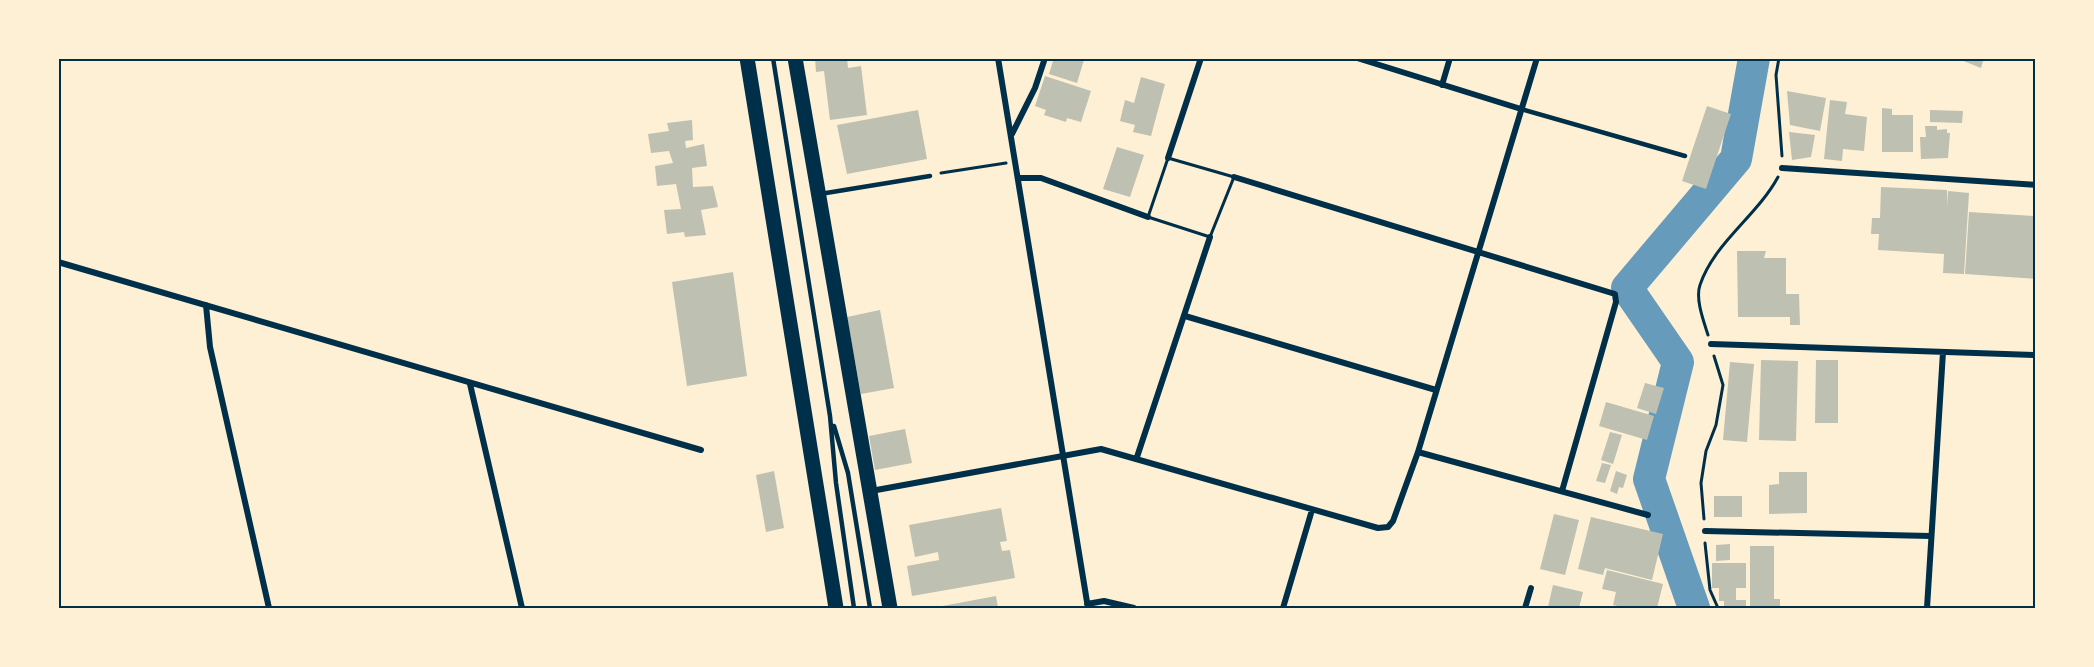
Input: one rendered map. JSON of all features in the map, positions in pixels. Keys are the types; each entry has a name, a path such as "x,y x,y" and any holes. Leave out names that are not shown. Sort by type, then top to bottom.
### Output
{"main road":[{"path":"747,58 836,609"},
{"path":"795,58 890,609"}],"street":[{"path":"998,58 1088,606 1104,601 1134,609"},
{"path":"1012,134 1035,88 1045,58"},
{"path":"1168,158 1201,58"},
{"path":"1357,58 1521,109"},
{"path":"1442,85 1450,58"},
{"path":"870,491 1101,449 1137,457 1378,528 1388,527 1393,521 1418,452 1537,58"},
{"path":"1782,168 2036,185"},
{"path":"1019,178 1041,177 1148,217"},
{"path":"1234,177 1615,294 1616,302 1563,491"},
{"path":"1137,457 1210,237"},
{"path":"58,262 701,450"},
{"path":"206,305 210,346 269,609"},
{"path":"1185,316 1436,390"},
{"path":"1711,344 2036,355"},
{"path":"1927,609 1943,352"},
{"path":"470,384 522,609"},
{"path":"1418,452 1648,515"},
{"path":"1283,609 1312,510"},
{"path":"1705,531 1930,536"},
{"path":"1525,609 1531,588"}],"lane":[{"path":"773,58 830,416 836,483 854,609"},
{"path":"1521,109 1685,156"},
{"path":"819,194 930,176"},
{"path":"830,416 848,473 870,609"}],"path":[{"path":"1718,609 1710,590 1701,483 1706,451 1716,425 1723,385 1703,317 1699,287 1715,257 1768,194 1782,168 1776,75 1779,58"},
{"path":"1168,158 1234,177 1210,237 1148,217 1168,158"},
{"path":"930,176 1016,162"}],"building":[{"path":"815,58 847,58 848,68 861,66 867,115 830,120 824,71 816,72"},
{"path":"1054,58 1084,60 1077,83 1049,74"},
{"path":"1956,58 1984,58 1981,68"},
{"path":"1045,76 1091,91 1081,122 1067,118 1066,122 1044,115 1046,110 1035,106"},
{"path":"1141,77 1165,84 1151,136 1133,132 1135,125 1120,121 1125,100 1134,103"},
{"path":"1787,91 1826,98 1820,131 1790,125"},
{"path":"1830,100 1847,102 1845,114 1867,117 1864,151 1843,149 1842,161 1824,159"},
{"path":"1707,106 1731,114 1706,189 1682,181"},
{"path":"1882,108 1892,109 1892,115 1913,115 1913,152 1882,152"},
{"path":"918,110 927,159 847,174 837,125"},
{"path":"1930,110 1963,111 1962,123 1930,122"},
{"path":"692,120 693,140 685,141 686,148 704,144 707,166 692,168 693,187 713,186 718,207 701,210 706,235 685,237 684,232 667,234 664,210 681,209 676,184 657,186 655,166 673,163 669,151 651,153 648,134 669,131 667,123"},
{"path":"1925,126 1937,126 1937,130 1947,129 1947,133 1950,133 1948,158 1921,159 1920,137 1926,137"},
{"path":"1789,132 1815,135 1811,157 1792,160"},
{"path":"1117,147 1144,155 1130,197 1103,189"},
{"path":"1881,187 1947,190 1947,207 1948,191 1969,193 1964,274 1943,273 1944,254 1878,250 1879,234 1871,234 1872,218 1880,218"},
{"path":"1969,212 2036,216 2036,279 1965,274"},
{"path":"1737,251 1766,251 1764,258 1786,258 1786,294 1799,294 1800,325 1790,325 1790,317 1738,317"},
{"path":"733,272 747,376 687,386 672,282"},
{"path":"880,310 894,388 861,394 847,317"},
{"path":"1761,360 1798,361 1796,441 1759,440"},
{"path":"1816,360 1838,360 1838,423 1815,423"},
{"path":"1730,362 1754,364 1747,442 1723,440"},
{"path":"1645,383 1664,388 1656,414 1637,408"},
{"path":"1606,402 1654,416 1647,440 1599,426"},
{"path":"905,429 912,463 875,470 869,436"},
{"path":"1610,432 1622,435 1613,464 1601,460"},
{"path":"1602,463 1611,465 1605,483 1596,481"},
{"path":"774,471 784,528 766,532 756,475"},
{"path":"1616,471 1627,475 1623,488 1619,487 1617,494 1610,491"},
{"path":"1779,472 1807,472 1807,513 1769,514 1769,485 1779,484"},
{"path":"1714,496 1742,496 1742,517 1714,517"},
{"path":"1001,508 1007,541 1000,542 1002,551 1010,550 1015,578 912,596 907,566 939,560 938,552 915,557 909,525"},
{"path":"1554,514 1579,520 1565,575 1540,569"},
{"path":"1591,517 1663,534 1652,580 1605,568 1603,575 1578,569"},
{"path":"1730,544 1730,560 1716,561 1716,545"},
{"path":"1750,546 1774,546 1774,599 1780,599 1780,608 1750,608"},
{"path":"1712,563 1746,563 1746,588 1736,588 1736,600 1746,600 1746,608 1724,608 1724,601 1719,601 1719,588 1712,588"},
{"path":"1607,570 1663,584 1657,608 1626,608 1613,605 1616,592 1602,589"},
{"path":"1553,585 1583,592 1579,608 1548,607"},
{"path":"996,596 998,608 937,608 937,607"}],"waterway":[{"path":"1694,608 1649,479 1678,362 1627,288 1736,159 1754,58"}]}
